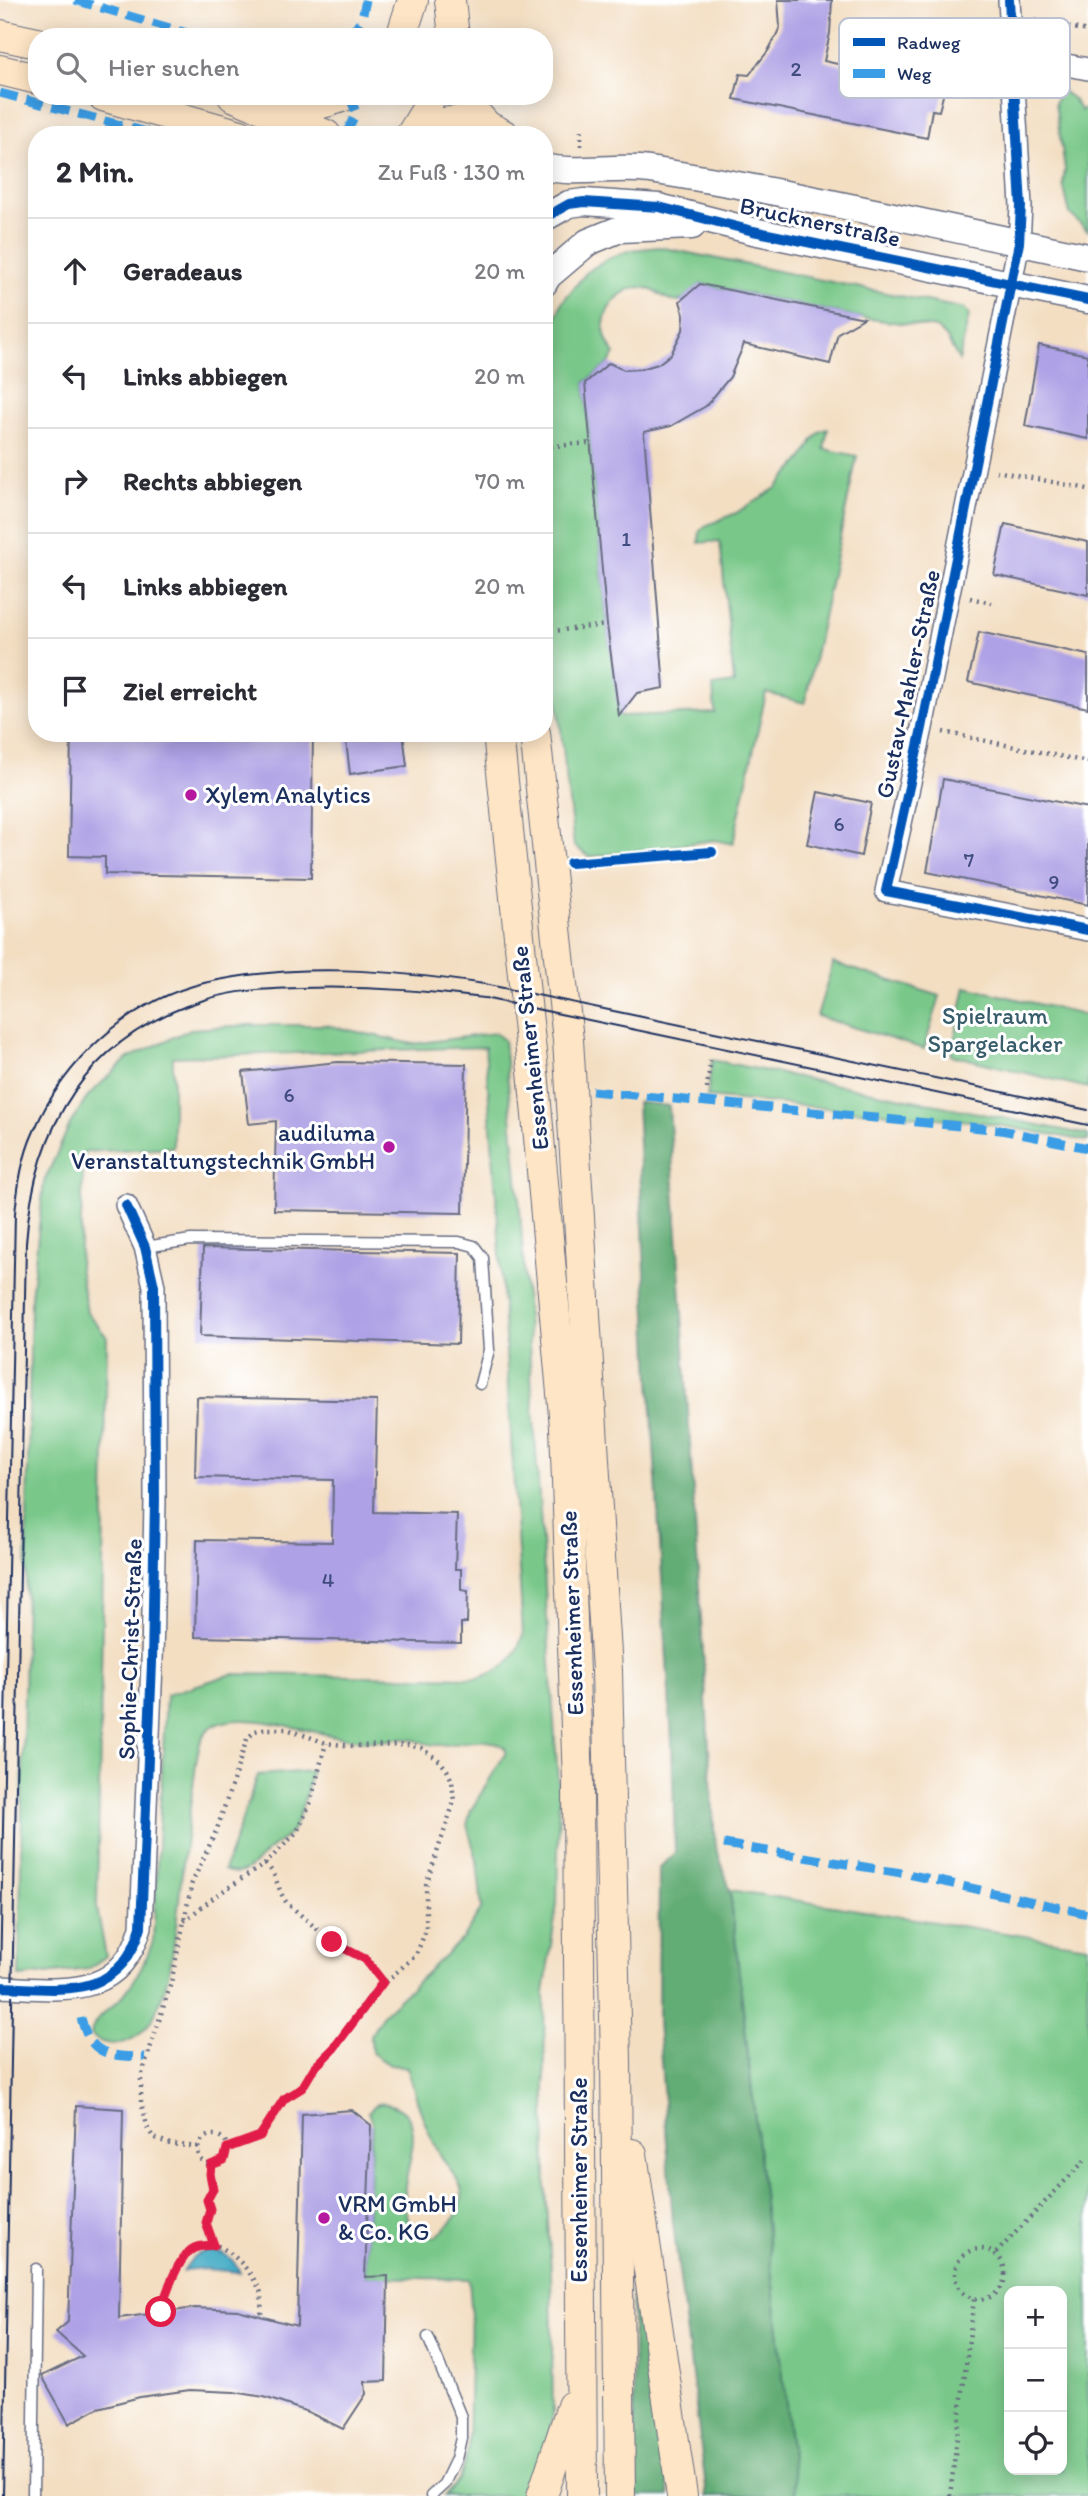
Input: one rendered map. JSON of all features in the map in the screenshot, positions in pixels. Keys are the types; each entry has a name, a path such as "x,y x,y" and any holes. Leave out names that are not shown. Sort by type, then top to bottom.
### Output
{"main road":[{"path":"404,28 413,0"},
{"path":"421,0 424,28"},
{"path":"450,0 453,28"},
{"path":"0,36 28,41"},
{"path":"0,70 28,77"},
{"path":"135,105 208,126"},
{"path":"255,105 305,126"},
{"path":"267,110 321,105"},
{"path":"417,126 427,105"},
{"path":"474,105 492,126"},
{"path":"432,126 455,120 471,121 484,126"},
{"name":"Essenheimer Straße","path":"499,742 533,1071 565,1427 578,1782 582,2496"},
{"name":"Essenheimer Straße","path":"536,742 568,1040 606,1656 616,2061 620,2496"},
{"path":"616,2061 682,2496"},
{"path":"542,2496 580,2379"}],"street":[{"name":"Gustav-Mahler-Straße","path":"1009,0 1010,18"},
{"path":"1070,65 1088,68"},
{"name":"Gustav-Mahler-Straße","path":"1015,98 1021,206 1019,243 922,728 886,891 1088,930"},
{"name":"Brucknerstraße","path":"553,168 646,170 837,203 1088,257"},
{"name":"Brucknerstraße","path":"553,213 569,204 584,202 659,208 753,231 1088,300"},
{"path":"553,272 588,242 620,229 683,225 753,231"},
{"name":"Sophie-Christ-Straße","path":"0,1987 83,1988 107,1979 126,1961 141,1927 152,1663 155,1500 154,1286 145,1247 125,1205"}],"lane":[{"path":"145,1247 191,1240 459,1242 474,1245 483,1258 489,1350 480,1384"},
{"path":"33,2496 36,2269"},
{"path":"428,2337 460,2417 461,2438 456,2459 444,2484 431,2496"}],"path":[{"path":"1070,27 1088,31"},
{"path":"553,446 590,443"},
{"path":"973,467 1088,489"},
{"path":"553,631 607,625"},
{"path":"922,728 1088,762"},
{"path":"707,1089 710,1060"},
{"path":"198,2147 170,2144 153,2137 144,2119 139,2091 145,2057 157,2031 171,1983 192,1883 217,1829 244,1744 250,1734 262,1729 287,1729 326,1743 408,1745 421,1748 440,1761 447,1770 452,1781 454,1802 426,1885 427,1914 422,1942 416,1955 383,1982 334,2048 314,2068 302,2088 284,2099 260,2136 227,2148"},
{"path":"183,1921 265,1864 301,1826 310,1804 326,1743"},
{"path":"265,1864 272,1869 281,1896 287,1903 332,1942 365,1959 383,1982"},
{"path":"212,2135 221,2138 227,2148 224,2160 211,2165 199,2157 198,2147 203,2139 212,2135"},
{"path":"996,2253 1088,2157"},
{"path":"211,2165 213,2189 207,2200 210,2209 206,2223 214,2245"},
{"path":"161,2312 165,2294 184,2257 193,2248 214,2245 226,2249 240,2261 261,2290 261,2315"},
{"path":"987,2249 996,2253 1003,2262 1003,2284 996,2293 986,2298 974,2299 960,2290 955,2282 956,2264 969,2250 987,2249"},
{"path":"950,2496 974,2299"}],"green space":[{"path":"1070,97 1081,111 1088,107 1088,231 1070,214 1063,184 1065,169 1055,103 1057,98"},
{"path":"659,247 965,309 969,315 959,360 946,337 936,328 864,318 701,284 679,301 639,287 619,296 611,305 604,328 606,340 615,354 609,363 585,383 607,625 620,716 715,713 713,686 734,683 720,541 699,543 700,531 776,488 803,458 821,431 828,429 824,449 857,456 805,703 766,693 733,844 715,840 590,857 574,846 553,660 553,326 562,302 587,272 609,258 631,250"},
{"path":"833,963 940,996 924,1049 817,1016"},
{"name":"Spielraum Spargelacker","path":"966,987 1088,1016 1088,1088 951,1055"},
{"path":"249,1025 326,1025 413,1044 495,1033 504,1040 520,1210 559,1798 557,1904 544,1993 546,2187 551,2272 553,2413 545,2457 529,2496 444,2496 460,2475 468,2449 471,2306 469,2279 365,2277 372,2123 368,2112 373,2107 378,2104 391,2105 409,2119 413,2140 405,2192 409,2225 417,2233 435,2237 453,2220 461,2204 461,2187 439,2153 428,2129 407,2067 390,2065 372,2053 371,2035 383,2014 463,1938 482,1908 477,1860 467,1825 471,1810 505,1754 505,1748 489,1741 437,1745 410,1739 357,1740 248,1720 229,1721 207,1730 198,1750 174,1946 159,2005 147,2027 125,2042 107,2043 91,2035 95,2023 123,1996 132,1983 153,1941 166,1695 232,1674 478,1678 502,1668 520,1644 523,1635 485,1047 173,1057 173,1147 84,1152 79,1268 87,1312 107,1337 97,1908 106,1956 88,1969 19,1977 31,1297 44,1182 70,1124 89,1095 128,1058 191,1029"},
{"path":"712,1060 1088,1135 1088,1141 980,1122 707,1097"},
{"path":"637,1102 669,1106 715,1843 730,1890 796,2496 707,2496 673,2223 658,2021 659,1868 675,1853 672,1743 650,1380"},
{"path":"311,1771 303,1803 290,1833 252,1867 240,1873 224,1870 258,1775"},
{"path":"730,1890 1088,1946 1088,2496 796,2496"},
{"path":"634,2263 670,2496 635,2496"}],"water":[{"path":"206,2251 226,2255 240,2272 205,2269 183,2271 194,2256"}],"building":[{"path":"778,0 832,0 830,33 824,61 839,64 839,98 942,98 939,111 932,110 927,138 734,99 740,74 749,75 768,51 780,27"},
{"path":"700,284 864,318 838,333 830,364 744,344 730,377 706,406 671,426 644,432 664,688 637,693 619,716 607,625 585,383 609,363 624,370 641,369 658,364 671,354 683,330 684,315 680,301"},
{"path":"1039,345 1088,355 1088,439 1025,426"},
{"path":"1005,524 1088,542 1088,595 994,575"},
{"path":"979,632 1088,655 1088,708 968,682"},
{"name":"Xylem Analytics","path":"71,742 313,742 311,878 105,874 105,857 69,856"},
{"name":"Xylem Analytics","path":"346,742 404,742 407,766 350,774"},
{"path":"943,779 1088,808 1088,905 927,872"},
{"path":"818,792 871,803 861,856 807,844"},
{"path":"338,1062 466,1064 463,1213 274,1210 276,1121 249,1124 243,1072"},
{"path":"203,1248 460,1253 458,1344 200,1336"},
{"path":"197,1397 377,1401 374,1512 457,1514 455,1569 461,1569 461,1590 468,1591 467,1623 461,1623 461,1643 195,1637 197,1540 332,1542 333,1480 195,1477"},
{"name":"VRM GmbH & Co. KG","path":"76,2106 123,2109 119,2318 195,2308 238,2310 297,2326 302,2114 352,2110 371,2125 365,2277 388,2276 386,2381 365,2382 366,2394 343,2429 308,2412 264,2397 234,2392 190,2390 140,2397 98,2408 69,2424 42,2376 83,2356 56,2332 68,2322"}],"tram line":[{"path":"0,1982 15,1213 21,1171 34,1131 63,1081 102,1037 150,1004 204,983 273,972 379,972 484,984 1088,1110"},
{"path":"3,2496 26,1243 31,1200 41,1161 55,1124 74,1091 99,1062 128,1037 163,1016 204,1000 263,990 368,988 484,998 1088,1125"}],"marked path":[{"path":"75,0 170,28"},
{"path":"356,28 362,18 366,0"},
{"path":"0,93 28,100"},
{"path":"45,105 124,126"},
{"path":"350,126 356,112 353,105"},
{"path":"592,1091 1001,1130 1088,1148"},
{"path":"724,1844 908,1874 1088,1914"},
{"path":"81,2018 90,2040 104,2052 145,2057"}],"cycle path":[{"path":"1009,0 1010,18"},
{"path":"1015,98 1021,206 1019,243 922,728 886,891 1088,930"},
{"path":"553,213 569,204 584,202 659,207 753,231 1088,300"},
{"path":"570,863 712,852"},
{"path":"0,1987 66,1988 86,1986 104,1979 119,1968 131,1951 141,1927 152,1663 155,1500 154,1286 145,1247 126,1205"}],"place":[{"name":"Xylem Analytics","path":"191,795"},
{"name":"audiluma Veranstaltungstechnik GmbH","path":"389,1147"},
{"name":"VRM GmbH & Co. KG","path":"324,2218"}],"route":[{"path":"161,2312 165,2294 184,2257 193,2248 214,2245 206,2223 210,2209 207,2200 213,2189 211,2165 224,2160 227,2148 251,2141 267,2129 284,2099 302,2088 314,2068 334,2048 383,1982 365,1959 332,1942"}]}
